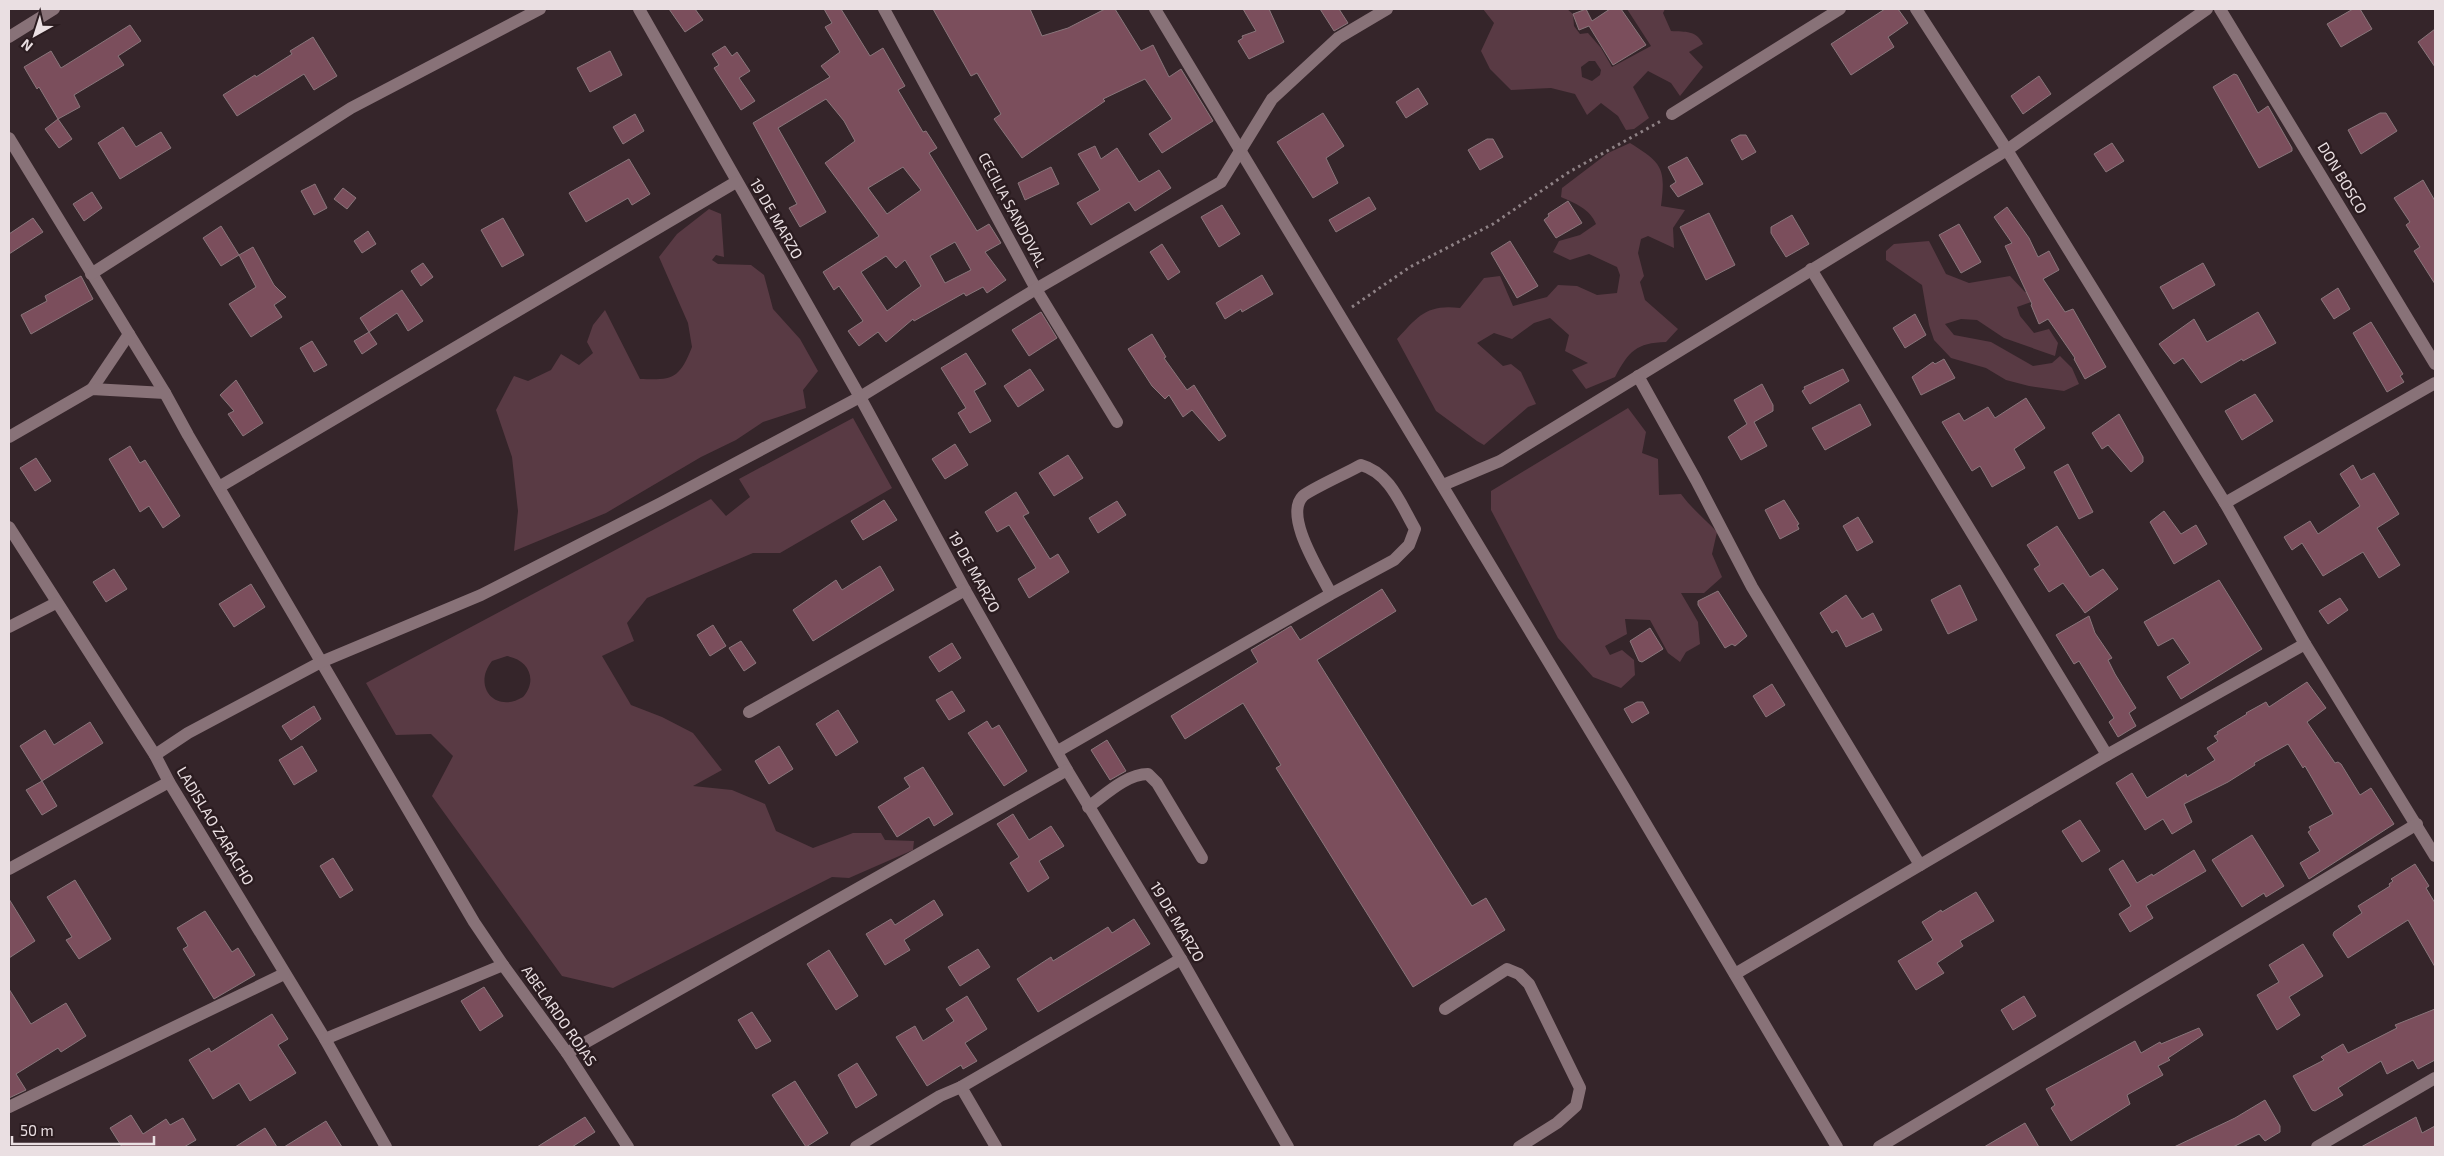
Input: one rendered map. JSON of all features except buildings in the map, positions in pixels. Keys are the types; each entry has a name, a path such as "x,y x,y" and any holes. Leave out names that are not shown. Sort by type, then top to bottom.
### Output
{"street":[{"path":"9,37 54,9"},
{"path":"91,274 351,108 540,9"},
{"name":"19 DE MARZO","path":"639,9 860,397 965,590 1058,752 1066,770 1181,959 1288,1147"},
{"name":"CECILIA SANDOVAL","path":"884,9 1036,289 1117,422"},
{"path":"1155,9 1340,314 1838,1147"},
{"path":"155,755 188,733 321,662 481,595 661,503 860,397 1036,289 1221,182 1272,99 1338,38 1386,9"},
{"path":"1672,114 1840,9"},
{"path":"1916,9 2007,150 2225,503 2306,644 2435,856"},
{"path":"1443,486 1500,461 2007,150 2207,9"},
{"name":"DON BOSCO","path":"2220,9 2435,364"},
{"path":"9,138 165,393 218,487 474,922 503,965"},
{"path":"218,487 736,182"},
{"path":"1811,269 2108,754"},
{"path":"9,437 92,389 129,334"},
{"path":"1638,376 1696,480 1752,587 1920,865"},
{"path":"2225,503 2435,383"},
{"path":"92,389 165,393"},
{"path":"1058,752 1331,594 1394,560 1409,545 1415,529 1385,478 1374,469 1361,466 1303,496 1297,510 1297,526 1331,594"},
{"name":"LADISLAO ZARACHO","path":"9,527 155,755 168,782 325,1039 386,1147"},
{"path":"749,712 965,590"},
{"path":"9,628 56,603"},
{"path":"1735,974 2108,754 2306,644"},
{"path":"567,1053 1066,770"},
{"path":"1088,807 1139,774 1148,774 1157,783 1202,858"},
{"path":"9,869 168,782"},
{"path":"1879,1147 2417,824"},
{"path":"856,1147 940,1096 961,1087 1181,959"},
{"name":"ABELARDO ROJAS","path":"325,1039 503,965 567,1053 628,1147"},
{"path":"1445,1010 1507,969 1519,974 1529,984 1580,1088 1576,1106 1558,1123 1519,1147"},
{"path":"9,1107 284,974"},
{"path":"2317,1147 2435,1078"},
{"path":"961,1087 996,1147"}],"path":[{"path":"1340,314 1410,267 1493,224 1569,172 1672,114"}],"shaded area":[{"path":"1483,9 1567,9 1573,14 1574,26 1580,34 1588,33 1601,48 1612,67 1651,46 1627,9 1665,9 1663,13 1671,31 1694,34 1700,39 1703,44 1689,52 1703,67 1680,96 1671,83 1648,71 1633,87 1649,118 1634,129 1626,130 1618,116 1601,103 1587,115 1575,94 1551,88 1511,90 1490,69 1481,51 1494,23","holes":["1589,61 1595,61 1601,70 1600,75 1592,81 1582,77 1581,67"]},
{"path":"1630,143 1649,156 1659,168 1663,183 1661,206 1685,210 1673,228 1674,248 1648,236 1641,239 1638,253 1644,276 1640,282 1645,300 1678,329 1666,342 1647,344 1634,350 1615,377 1586,389 1572,370 1588,363 1565,351 1569,335 1550,318 1534,323 1512,339 1494,333 1477,343 1503,366 1511,364 1521,372 1536,404 1528,407 1484,445 1436,411 1397,339 1424,313 1439,308 1460,308 1484,278 1500,276 1513,306 1547,297 1558,285 1577,286 1597,295 1617,293 1620,275 1617,267 1589,254 1570,260 1553,252 1559,241 1580,235 1596,224 1586,210 1561,197 1562,188 1608,153"},
{"path":"709,209 721,214 724,257 716,255 712,260 718,264 751,265 764,275 773,309 800,339 818,371 803,390 806,408 763,422 736,440 701,457 606,513 514,551 518,511 512,457 496,410 514,376 528,381 551,370 561,354 579,365 593,353 587,342 593,325 605,310 640,379 667,378 678,372 692,347 688,323 659,257 677,234"},
{"path":"1929,241 1946,274 1969,283 2010,276 2025,292 2040,289 2037,300 2017,307 2020,316 2034,333 2049,329 2058,343 2055,356 2004,338 1977,320 1961,319 1945,324 1954,335 1991,342 2033,366 2052,363 2060,356 2072,368 2079,384 2064,391 2029,386 2006,380 1986,368 1951,358 1934,340 1929,325 1922,285 1886,260 1886,251 1894,244"},
{"path":"1628,408 1646,432 1642,453 1658,459 1659,495 1681,494 1717,532 1712,554 1722,577 1704,593 1681,593 1698,622 1700,644 1686,652 1680,662 1668,653 1650,620 1625,619 1627,634 1605,646 1610,655 1622,650 1634,660 1635,675 1621,688 1593,677 1558,638 1491,510 1491,491"},
{"path":"853,418 892,488 780,553 753,553 647,598 627,623 634,641 602,656 631,705 662,717 693,733 722,770 693,786 732,790 765,804 776,831 813,848 853,833 881,833 885,840 914,841 913,850 849,878 832,877 613,988 562,976 432,796 453,756 431,734 396,735 366,683 711,499 726,516 750,497 739,479","holes":["507,656 515,658 526,666 529,672 530,684 528,691 523,697 513,701 504,702 496,700 486,688 484,680 486,670 492,661"]}]}
